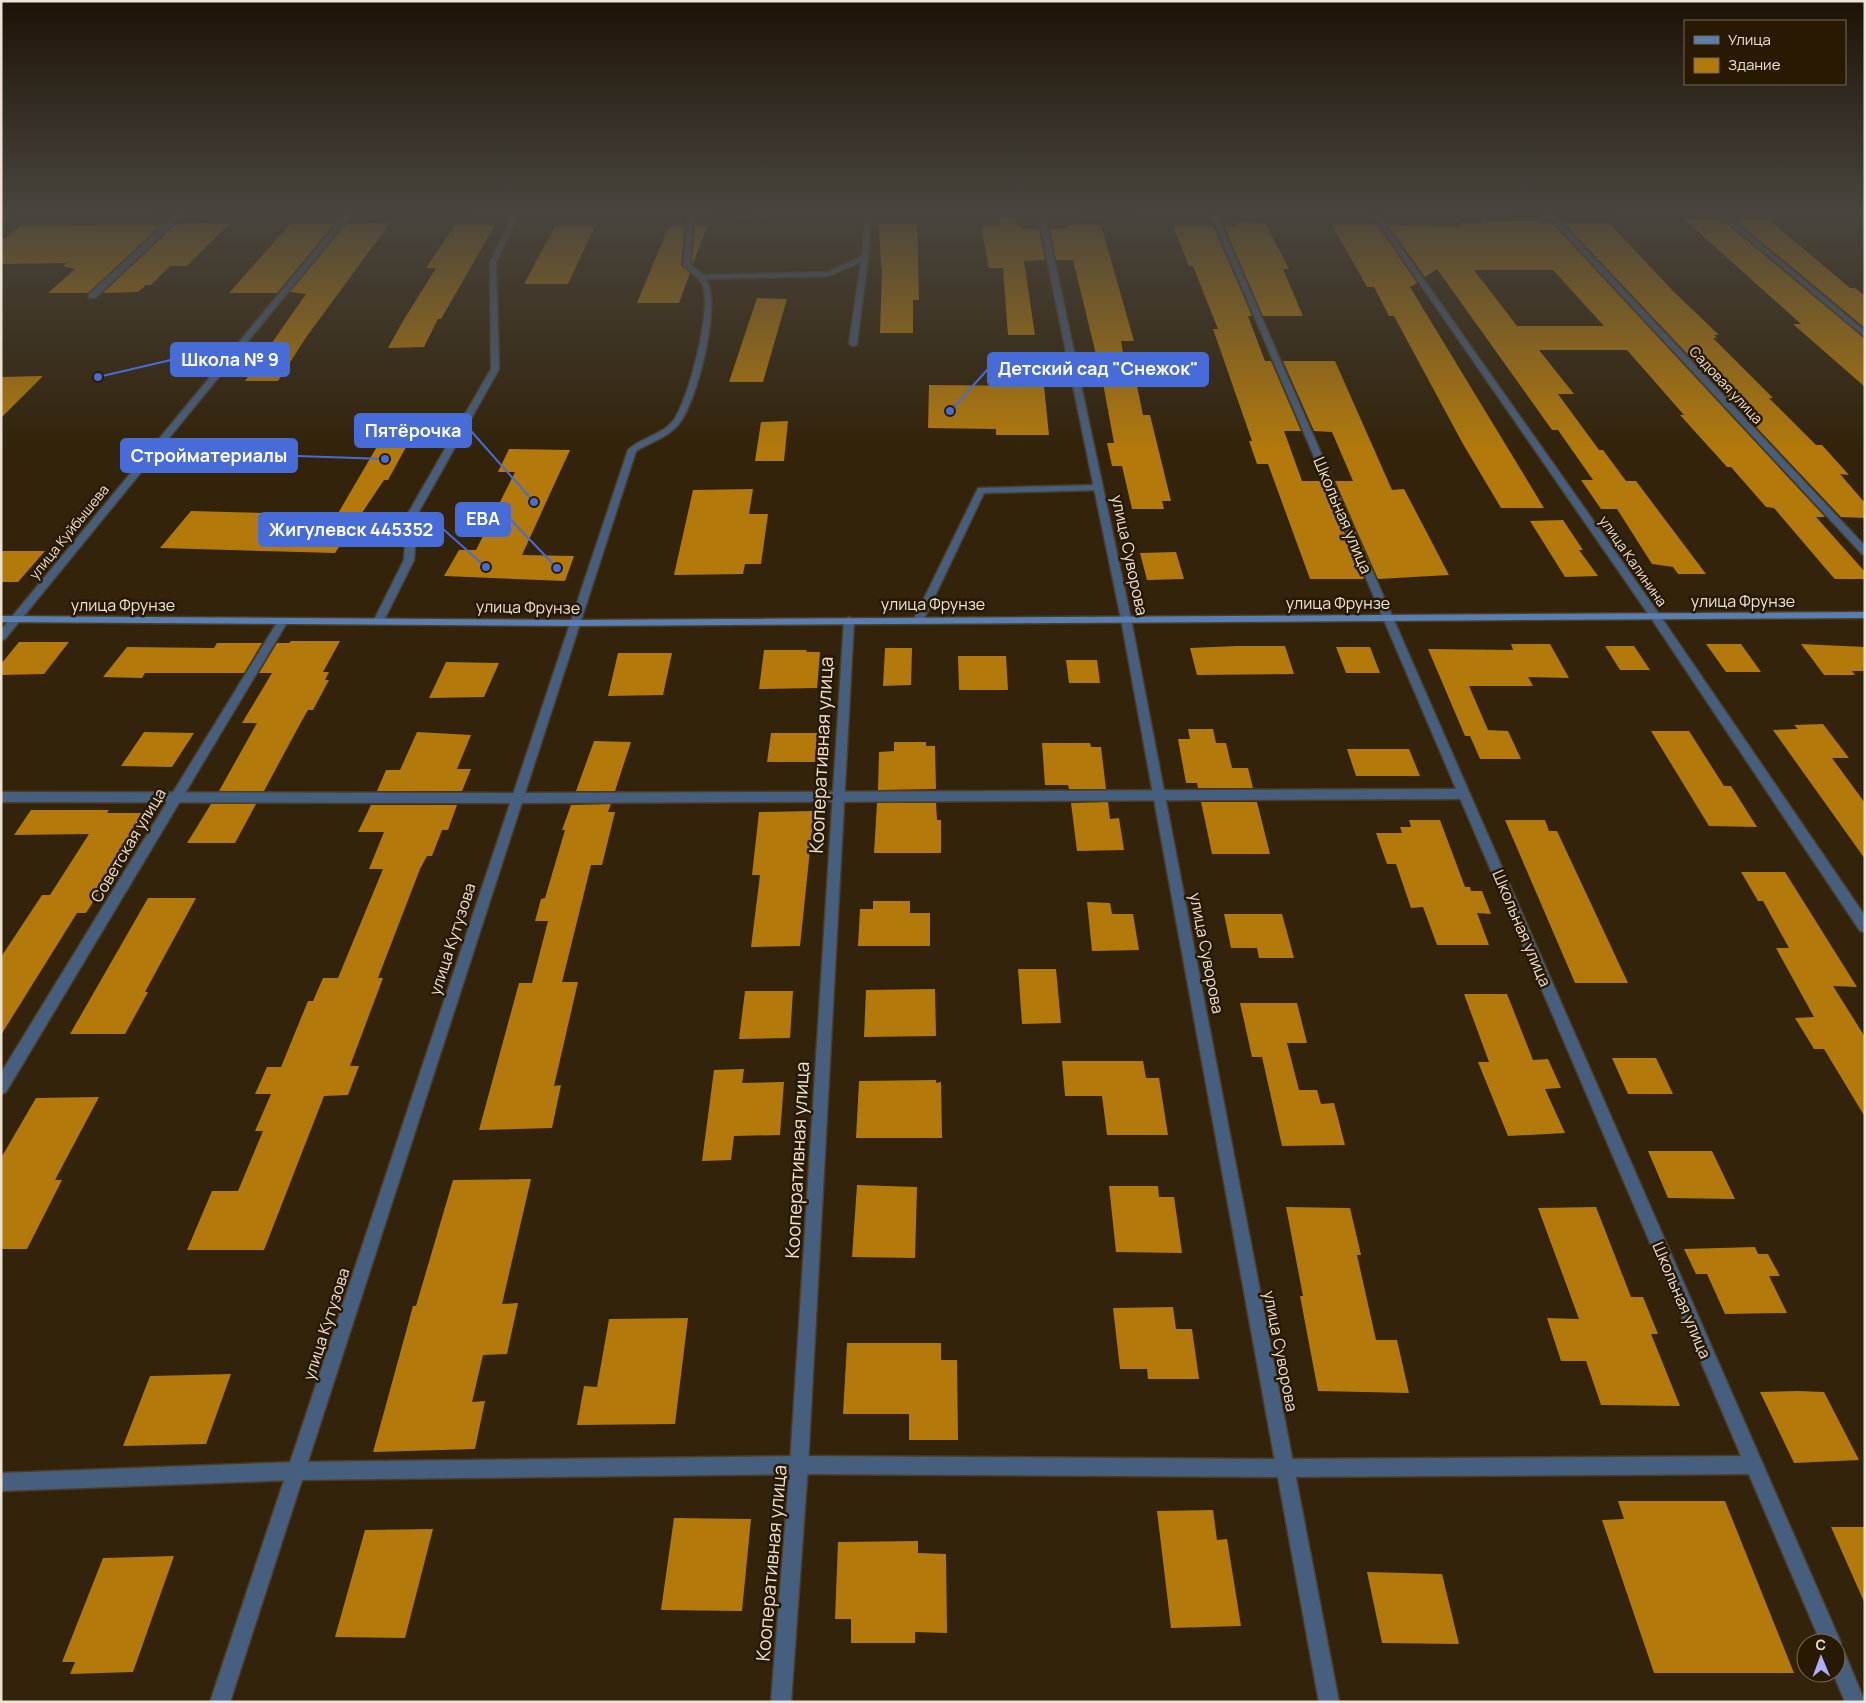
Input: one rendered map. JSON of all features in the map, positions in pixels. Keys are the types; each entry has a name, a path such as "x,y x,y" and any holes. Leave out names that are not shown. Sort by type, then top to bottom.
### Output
{"street":[{"path":"92,296 96,292"},
{"name":"улица Куйбышева","path":"1,637 283,292"},
{"path":"379,620 409,560 412,515 495,369 494,292"},
{"name":"улица Кутузова","path":"220,1702 632,450 676,423 687,399 705,340 709,292"},
{"path":"853,344 861,292"},
{"name":"улица Суворова","path":"1057,292 1126,619 1329,1702"},
{"name":"Школьная улица","path":"1248,292 1826,1633"},
{"name":"улица Калинина","path":"1429,292 1655,616 1865,927"},
{"name":"Садовая улица","path":"1623,292 1865,552"},
{"path":"1814,292 1865,335"},
{"path":"919,619 980,490 1098,488"},
{"name":"улица Фрунзе","path":"1,619 379,620 575,623 919,619 1865,615"},
{"name":"Кооперативная улица","path":"781,1702 800,1465 848,620"},
{"name":"Советская улица","path":"1,1087 282,621"},
{"path":"1,797 838,798 1464,794"},
{"path":"1,1482 296,1472 800,1465 1286,1468 1754,1465"},
{"path":"1846,1679 1856,1702"}],"building":[{"path":"49,292 89,292 88,293"},
{"path":"229,292 277,292 277,293"},
{"path":"294,292 339,292 307,336 278,381 245,381 306,294"},
{"path":"421,292 456,292 441,319 438,319 424,347 388,348"},
{"path":"641,292 683,292 679,303 637,303"},
{"path":"881,292 919,292 919,300 913,300 913,333 880,333"},
{"path":"1005,292 1029,292 1035,335 1008,335"},
{"path":"1081,292 1120,292 1134,341 1121,341 1129,386 1137,386 1143,415 1150,415 1171,501 1162,501 1164,509 1132,509 1122,466 1112,466 1107,443 1114,443 1103,383"},
{"path":"1204,292 1242,292 1252,316 1248,316 1265,361 1271,361 1301,431 1284,431 1302,481 1323,481 1364,579 1310,579 1268,464 1257,464 1249,441 1252,441 1213,329 1218,329"},
{"path":"1253,292 1293,292 1303,316 1263,316"},
{"path":"1377,292 1413,292 1544,508 1501,508 1463,444 1394,316 1389,316"},
{"path":"1454,292 1491,292 1517,326 1604,326 1573,292 1617,292 1825,517 1816,517 1865,572 1865,579 1835,579 1774,508 1766,507 1731,467 1727,467 1680,415 1684,415 1627,350 1539,350 1574,394 1558,394 1599,450 1603,450 1626,481 1636,481 1706,574 1678,574 1673,567 1652,564 1617,509 1601,509 1581,480 1593,480 1558,430 1552,430"},
{"path":"1629,292 1675,292 1719,335 1714,335 1717,338 1713,338 1773,398 1769,398 1816,445 1822,445 1849,475 1840,474 1865,503 1865,518 1841,517"},
{"path":"1766,292 1809,292 1865,339 1865,387 1793,324 1801,324"},
{"path":"1822,292 1861,292 1865,296 1865,328"},
{"path":"757,298 787,299 763,382 729,382"},
{"path":"1283,361 1335,361 1392,490 1404,489 1449,575 1378,579 1335,481 1353,481 1332,432 1314,431"},
{"path":"43,376 1,418 1,377"},
{"path":"929,385 1044,386 1049,435 996,435 996,429 928,428"},
{"path":"788,421 784,461 755,461 761,422"},
{"path":"382,438 411,438 388,480 384,480 335,553 160,548 191,511 337,515"},
{"path":"509,449 570,450 522,555 574,556 565,581 444,576 459,550 476,550 515,472 498,472"},
{"path":"753,489 749,514 768,514 761,564 745,564 743,574 674,575 693,490"},
{"path":"1563,520 1583,550 1579,550 1598,576 1565,577 1530,521"},
{"path":"1,551 45,551 18,582 1,582"},
{"path":"1176,552 1184,579 1147,580 1140,553"},
{"path":"291,641 340,641 323,672 329,672 325,680 329,680 313,710 308,710 264,791 219,791 257,723 242,723 272,673 259,673 277,643 289,643"},
{"path":"19,642 69,642 44,674 1,675 1,664"},
{"path":"217,643 262,643 244,673 145,673 142,678 103,677 127,647 214,648"},
{"path":"1511,644 1550,644 1569,678 1528,677 1533,686 1469,686 1488,730 1508,731 1521,759 1480,759 1470,736 1465,736 1428,649 1513,650"},
{"path":"1706,644 1741,644 1761,672 1726,672"},
{"path":"1801,644 1865,647 1865,671 1852,671 1855,675 1824,675"},
{"path":"1285,646 1294,674 1197,675 1190,648"},
{"path":"1605,646 1634,646 1650,670 1620,670"},
{"path":"1336,647 1370,647 1380,673 1346,673"},
{"path":"885,648 912,648 911,685 883,686"},
{"path":"764,650 807,650 806,652 820,652 817,688 759,689"},
{"path":"618,653 672,653 663,695 608,696"},
{"path":"958,656 1006,656 1008,690 959,690"},
{"path":"1066,660 1097,660 1100,683 1069,683"},
{"path":"446,662 499,663 484,697 429,698"},
{"path":"1823,724 1849,758 1832,758 1865,803 1865,859 1773,730 1798,729 1794,725"},
{"path":"1188,729 1213,729 1216,743 1226,743 1232,768 1248,768 1253,788 1198,788 1197,783 1186,783 1178,739 1190,739"},
{"path":"1651,731 1689,731 1724,786 1731,786 1757,827 1709,826"},
{"path":"144,732 194,733 172,767 121,766"},
{"path":"417,732 471,735 457,769 471,769 462,791 377,791 386,770 400,770"},
{"path":"771,733 817,733 815,762 767,762"},
{"path":"594,741 631,742 615,791 576,791"},
{"path":"894,742 926,742 926,746 935,746 936,789 878,790 879,752 894,751"},
{"path":"1042,743 1090,743 1091,747 1101,747 1106,789 1069,789 1068,785 1045,785"},
{"path":"1347,749 1409,749 1420,776 1356,776"},
{"path":"1108,802 1110,819 1119,818 1124,850 1077,851 1071,803"},
{"path":"1201,802 1257,802 1270,854 1212,854"},
{"path":"877,803 936,803 937,820 941,820 941,853 874,853"},
{"path":"211,804 256,804 235,843 187,843"},
{"path":"611,804 608,812 615,812 602,865 591,865 562,982 578,982 554,1086 561,1085 552,1128 479,1130 519,983 532,983 548,921 535,921 541,899 545,898 565,830 562,830 571,805"},
{"path":"371,805 457,805 448,830 442,830 432,856 427,856 420,869 378,978 383,978 350,1066 359,1066 348,1095 324,1096 264,1250 187,1250 212,1191 238,1191 263,1131 255,1131 271,1094 255,1094 267,1067 281,1067 308,1001 313,1001 323,978 338,978 383,869 369,869 384,832 358,832"},
{"path":"31,810 109,810 107,813 149,813 86,913 77,913 1,1035 1,957 42,895 50,895 89,834 14,835"},
{"path":"814,811 800,946 751,947 760,875 752,875 759,812"},
{"path":"1409,820 1440,820 1465,887 1470,887 1471,891 1482,891 1491,914 1477,913 1489,945 1437,945 1423,907 1411,908 1396,864 1387,864 1376,833 1402,833 1400,827 1411,827"},
{"path":"1505,820 1545,820 1549,831 1557,831 1628,983 1575,983"},
{"path":"1741,872 1785,872 1857,987 1833,986 1865,1037 1865,1117 1824,1049 1814,1049 1795,1018 1814,1017 1776,948 1789,948 1763,901 1758,901"},
{"path":"148,898 196,898 145,992 148,992 125,1034 70,1034"},
{"path":"873,901 910,901 910,913 930,913 930,946 858,946 860,909 873,909"},
{"path":"1087,902 1110,903 1112,914 1133,914 1139,950 1092,951"},
{"path":"1224,914 1282,914 1294,958 1259,958 1257,948 1231,948"},
{"path":"1018,969 1056,969 1061,1023 1022,1024"},
{"path":"935,989 936,1036 864,1037 866,990"},
{"path":"745,991 793,991 790,1038 739,1039"},
{"path":"1464,994 1507,994 1533,1060 1548,1059 1561,1088 1545,1089 1565,1133 1508,1136 1478,1062 1489,1062"},
{"path":"1240,1003 1297,1003 1307,1043 1287,1043 1299,1090 1317,1090 1321,1104 1334,1103 1345,1145 1282,1146 1262,1057 1252,1057"},
{"path":"1612,1058 1656,1058 1673,1094 1628,1094"},
{"path":"1062,1061 1143,1061 1146,1078 1159,1078 1168,1135 1107,1135 1102,1096 1065,1096"},
{"path":"744,1069 742,1083 784,1082 780,1135 734,1136 731,1160 702,1161 714,1070"},
{"path":"936,1080 936,1083 941,1082 942,1138 856,1138 859,1081"},
{"path":"99,1097 55,1180 62,1180 27,1249 1,1249 1,1158 36,1098"},
{"path":"1648,1151 1712,1151 1735,1199 1668,1198"},
{"path":"531,1179 502,1304 518,1303 507,1354 483,1355 472,1402 485,1401 475,1449 373,1452 413,1306 416,1306 453,1180"},
{"path":"857,1185 917,1187 915,1258 852,1257"},
{"path":"1109,1186 1158,1186 1159,1197 1174,1197 1182,1253 1116,1252"},
{"path":"1286,1207 1350,1208 1361,1255 1357,1255 1376,1340 1397,1340 1409,1393 1318,1391"},
{"path":"1596,1207 1631,1297 1643,1297 1658,1334 1651,1334 1680,1406 1601,1405 1586,1361 1561,1361 1547,1318 1579,1319 1538,1208"},
{"path":"1755,1247 1758,1254 1768,1254 1780,1276 1769,1276 1787,1313 1725,1314 1707,1274 1696,1274 1684,1249"},
{"path":"1173,1307 1176,1329 1192,1329 1199,1379 1148,1379 1147,1369 1120,1369 1113,1308"},
{"path":"688,1318 675,1424 577,1425 584,1386 597,1387 609,1319"},
{"path":"847,1343 941,1343 941,1360 957,1360 958,1440 909,1440 909,1414 843,1414"},
{"path":"231,1374 206,1444 123,1446 150,1376"},
{"path":"1760,1392 1824,1392 1859,1460 1794,1463"},
{"path":"1618,1501 1725,1501 1794,1673 1654,1673 1602,1520 1624,1519"},
{"path":"1213,1510 1217,1540 1227,1539 1241,1626 1171,1628 1157,1511"},
{"path":"674,1518 751,1519 742,1611 661,1610"},
{"path":"1831,1527 1865,1527 1865,1604"},
{"path":"433,1529 405,1638 335,1637 365,1530"},
{"path":"918,1541 918,1553 946,1554 947,1633 915,1632 915,1643 851,1643 851,1619 835,1619 838,1542"},
{"path":"174,1556 133,1672 70,1674 75,1662 62,1662 103,1558"},
{"path":"1367,1572 1442,1574 1459,1644 1382,1643"}],"place":[{"name":"Школа № 9","path":"98,377"},
{"name":"Детский сад \"Снежок\"","path":"950,411"},
{"name":"Стройматериалы","path":"385,459"},
{"name":"Пятёрочка","path":"534,502"},
{"name":"Жигулевск 445352","path":"486,567"},
{"name":"ЕВА","path":"557,568"}]}
